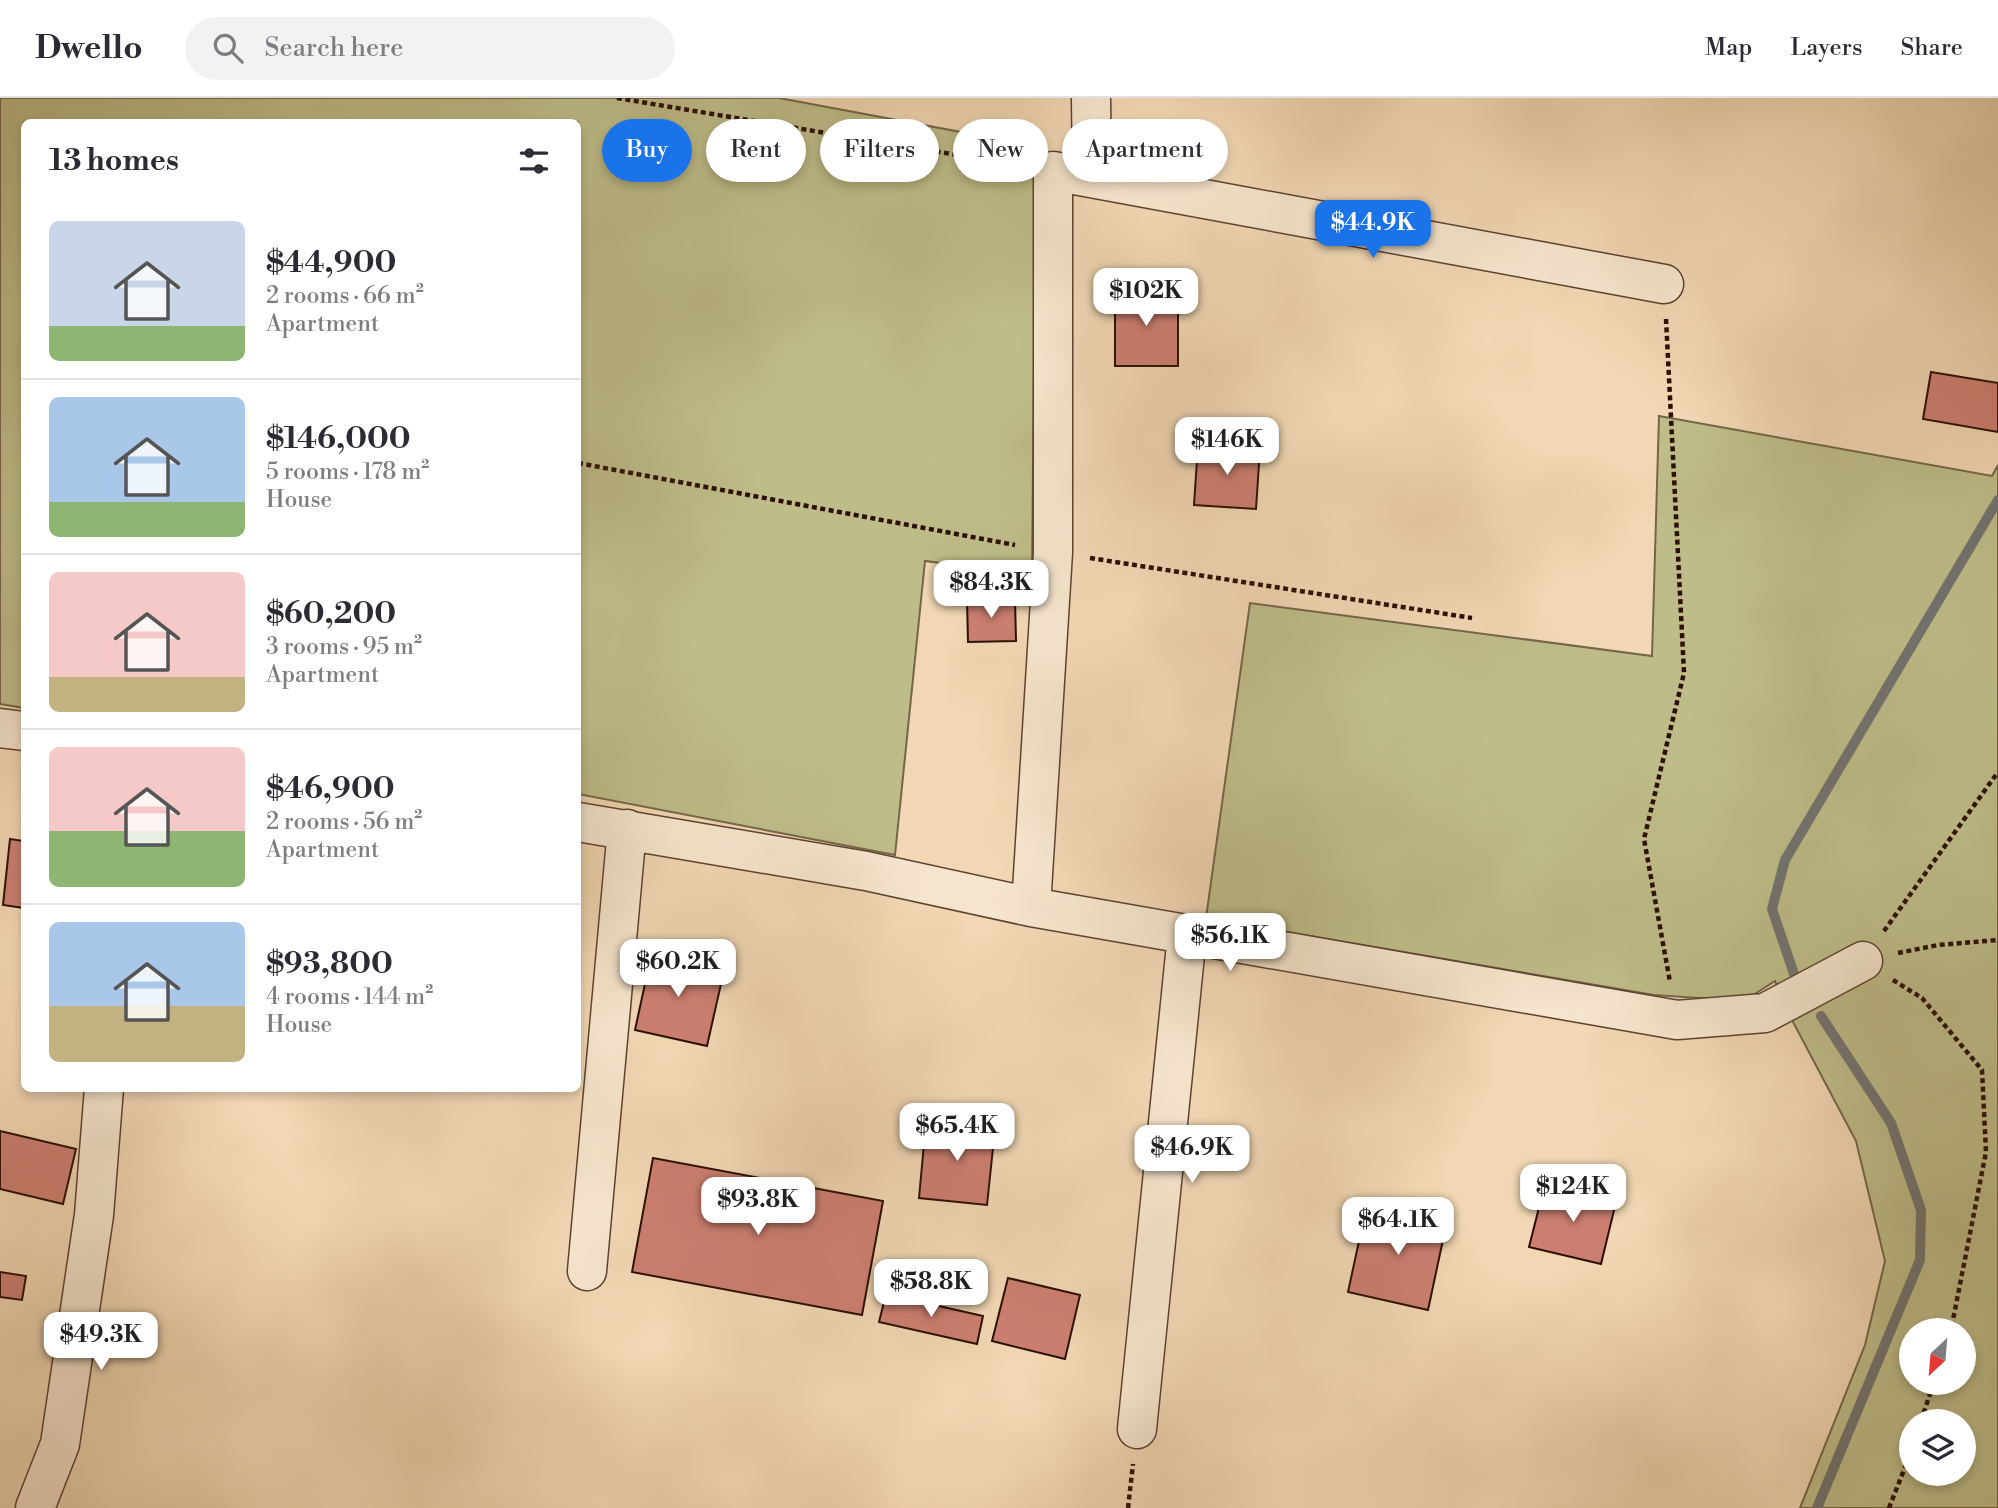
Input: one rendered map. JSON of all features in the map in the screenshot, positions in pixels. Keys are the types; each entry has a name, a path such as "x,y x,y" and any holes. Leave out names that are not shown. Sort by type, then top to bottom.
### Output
{"street":[{"path":"1091,98 1091,119"},
{"path":"1031,907 1053,552 1053,171 1062,173"},
{"path":"1114,182 1664,284"},
{"path":"0,728 21,731"},
{"path":"581,822 866,871 1031,907 1677,1020 1765,1013 1863,961"},
{"path":"587,1271 627,829"},
{"path":"1137,1429 1187,935"},
{"path":"35,1508 60,1444 94,1215 104,1092"}],"path":[{"path":"617,98 1053,171"},
{"path":"1664,284 1684,673 1644,839 1677,1020"},
{"path":"1863,961 1998,772"},
{"path":"1863,961 1938,945 1998,940"},
{"path":"1863,961 1922,998 1982,1070 1986,1152 1953,1318"},
{"path":"1889,1508 1899,1483"}],"shaded area":[{"path":"0,98 779,98 891,119 820,119 820,182 939,182 939,128 953,130 953,182 1036,182 1032,575 925,561 895,855 581,795 581,119 21,119 21,708 0,704"},
{"path":"1659,416 1992,476 1998,465 1998,1508 1800,1508 1865,1345 1885,1261 1856,1141 1792,1020 1775,981 1744,1001 1654,995 1206,918 1250,603 1652,656"}],"building":[{"path":"1115,289 1178,290 1178,366 1115,366"},
{"path":"1931,372 1998,383 1998,432 1923,419"},
{"path":"1198,445 1260,449 1256,509 1194,505"},
{"path":"967,599 1015,599 1016,641 968,642"},
{"path":"10,839 21,841 21,908 3,905"},
{"path":"654,942 680,948 676,965 723,975 707,1046 635,1030"},
{"path":"926,1122 995,1129 987,1205 919,1198"},
{"path":"0,1131 76,1149 63,1204 0,1189"},
{"path":"653,1158 883,1201 862,1315 632,1272"},
{"path":"1545,1184 1616,1202 1601,1264 1529,1247"},
{"path":"1367,1204 1447,1221 1428,1310 1348,1292"},
{"path":"0,1272 26,1276 22,1300 0,1297"},
{"path":"1008,1278 1080,1295 1065,1359 992,1341"},
{"path":"886,1294 983,1316 977,1344 879,1322"}],"waterway":[{"path":"1795,977 1772,909 1785,860 1998,500"},
{"path":"1817,1508 1920,1260 1921,1210 1891,1123 1821,1016"}]}
